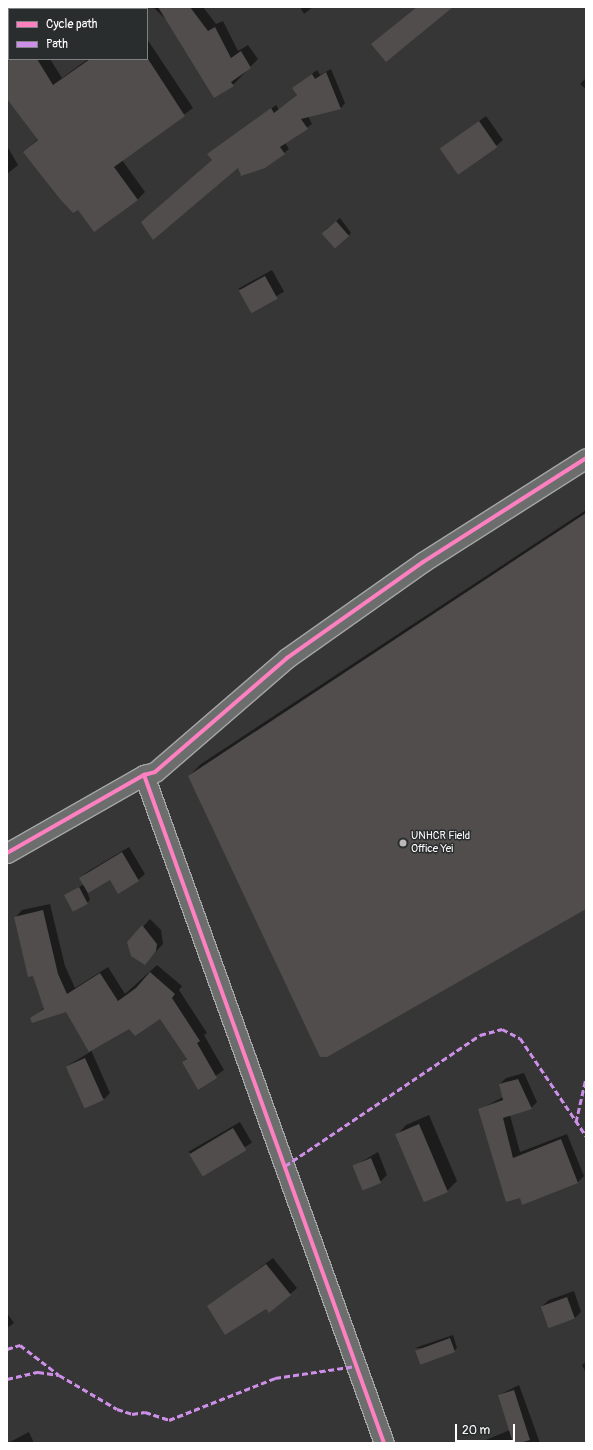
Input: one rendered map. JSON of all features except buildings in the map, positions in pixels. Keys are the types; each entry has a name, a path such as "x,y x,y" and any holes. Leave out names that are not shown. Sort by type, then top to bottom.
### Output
{"street":[{"path":"7,853 144,775 155,772 287,658 423,562 586,458"},
{"path":"144,775 384,1443"}],"marked path":[{"path":"285,1166 480,1035 502,1029 520,1038 586,1136"},
{"path":"576,1122 586,1078"},
{"path":"7,1349 20,1345 59,1375"},
{"path":"7,1379 38,1372 59,1375 117,1409 132,1414 145,1412 169,1420 275,1378 356,1366"}],"cycle path":[{"path":"7,853 144,775 155,772 287,658 423,562 586,458"},
{"path":"144,775 384,1443"}],"place":[{"name":"UNHCR Field Office Yei","path":"403,843"}]}
